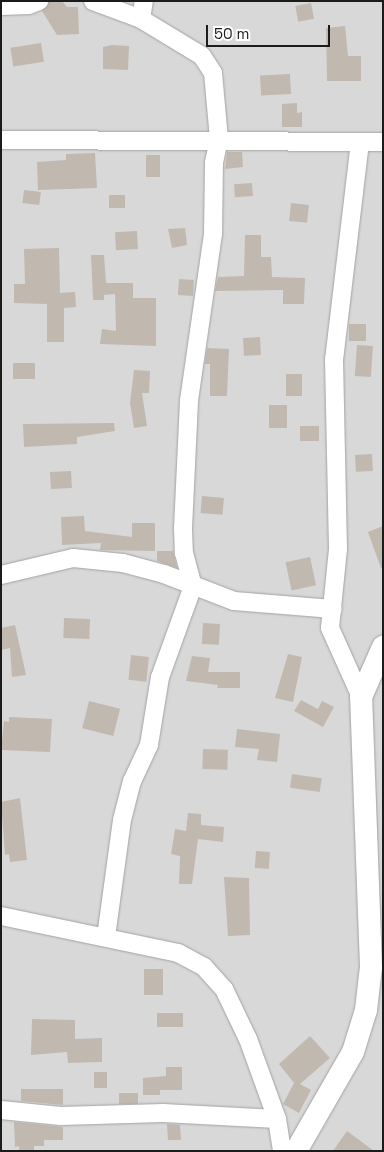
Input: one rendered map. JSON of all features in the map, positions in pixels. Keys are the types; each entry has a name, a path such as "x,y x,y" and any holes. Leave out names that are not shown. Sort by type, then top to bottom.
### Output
{"street":[{"path":"1,6 29,5 39,1"},
{"path":"93,1 141,19 202,56 213,73 219,139 214,163 212,243 189,401 183,528 184,553 193,586 160,677 149,745 132,781 122,820 106,937"},
{"path":"141,19 144,1"},
{"path":"1,140 219,139 383,142"},
{"path":"296,1151 353,1052 366,1010 371,967 361,697 330,628 338,549 334,359 360,142"},
{"path":"1,575 73,558 123,563 234,601 333,609"},
{"path":"361,697 383,646"},
{"path":"1,916 178,953 204,967 224,989 248,1039 277,1119 282,1151"},
{"path":"1,1110 61,1116 163,1113 277,1119"}],"shaded area":[{"path":"1,1 383,1 383,1151 1,1151"}],"building":[{"path":"49,1 62,1 67,7 78,7 79,34 57,35 42,11"},
{"path":"311,3 314,19 298,22 295,6"},
{"path":"345,26 348,56 361,56 361,81 327,81 326,28"},
{"path":"41,43 44,62 13,67 10,48"},
{"path":"112,45 129,46 128,70 103,69 103,47"},
{"path":"290,74 291,94 261,96 260,76"},
{"path":"297,103 297,113 302,112 302,127 282,127 282,104"},
{"path":"227,152 242,152 243,167 225,169"},
{"path":"95,153 97,188 38,190 37,162 66,160 66,154"},
{"path":"146,155 160,155 160,177 146,177"},
{"path":"252,183 253,196 235,197 234,184"},
{"path":"24,190 41,192 39,205 22,203"},
{"path":"109,195 125,195 125,208 109,208"},
{"path":"291,203 309,205 307,223 289,221"},
{"path":"185,228 187,245 172,248 168,229"},
{"path":"137,231 138,249 116,250 115,232"},
{"path":"245,235 261,235 261,257 271,257 272,277 305,278 304,304 283,304 283,290 215,291 218,277 244,276"},
{"path":"59,248 60,293 75,292 76,307 64,308 64,342 47,342 47,304 14,303 14,284 25,284 24,249"},
{"path":"91,255 104,255 106,283 133,283 133,298 156,298 156,346 100,344 102,329 116,331 115,294 104,295 104,300 93,300"},
{"path":"179,279 194,280 193,296 178,295"},
{"path":"349,324 366,324 366,341 349,341"},
{"path":"260,337 261,355 244,356 243,338"},
{"path":"357,345 373,346 371,377 355,376"},
{"path":"207,348 229,349 227,396 210,396 210,364 205,364"},
{"path":"13,363 35,363 35,379 13,379"},
{"path":"134,370 150,371 149,393 142,393 147,426 134,428 130,403"},
{"path":"286,374 302,374 302,396 286,396"},
{"path":"269,405 287,405 287,428 269,428"},
{"path":"114,423 115,431 77,437 77,444 24,447 23,424"},
{"path":"300,426 319,426 319,441 300,441"},
{"path":"372,454 373,471 356,472 355,455"},
{"path":"71,471 72,488 51,489 50,472"},
{"path":"202,496 224,498 222,515 201,513"},
{"path":"84,516 85,531 132,537 132,523 155,523 155,551 100,550 101,543 62,545 61,517"},
{"path":"383,526 383,568 381,568 368,532"},
{"path":"157,551 173,551 177,568 157,561"},
{"path":"310,557 316,585 292,591 286,562"},
{"path":"64,618 90,619 89,639 63,638"},
{"path":"203,623 220,624 219,645 202,644"},
{"path":"15,625 26,675 12,677 10,648 1,650 1,628"},
{"path":"288,654 302,657 293,702 275,698"},
{"path":"131,655 149,657 146,682 128,680"},
{"path":"192,656 210,658 208,672 240,672 240,688 217,688 218,685 186,681"},
{"path":"301,700 318,709 322,701 334,707 323,727 294,711"},
{"path":"89,701 120,709 113,736 82,728"},
{"path":"9,717 52,719 50,752 1,750 4,721 9,722"},
{"path":"237,729 280,734 277,762 257,760 259,749 235,747"},
{"path":"203,749 228,750 227,770 202,769"},
{"path":"292,774 322,778 320,792 290,788"},
{"path":"20,798 27,860 10,862 9,854 5,855 1,802"},
{"path":"188,813 201,814 201,825 224,827 223,842 198,839 192,884 179,884 180,856 171,854 175,829 186,831"},
{"path":"256,851 270,852 269,869 255,868"},
{"path":"224,877 249,878 250,935 228,936"},
{"path":"144,969 163,969 163,995 144,995"},
{"path":"157,1013 183,1013 183,1027 157,1027"},
{"path":"32,1019 75,1020 75,1039 102,1038 102,1062 68,1063 67,1052 31,1055"},
{"path":"310,1036 330,1058 300,1084 311,1090 299,1113 283,1104 294,1083 279,1064"},
{"path":"166,1067 182,1067 182,1090 160,1090 160,1095 143,1095 143,1078 166,1076"},
{"path":"94,1072 107,1072 107,1088 94,1088"},
{"path":"21,1089 63,1089 63,1105 21,1101"},
{"path":"119,1093 138,1093 138,1104 119,1104"},
{"path":"14,1122 63,1127 63,1140 44,1140 44,1146 34,1146 34,1151 19,1151 19,1146 15,1147"},
{"path":"167,1124 180,1125 181,1140 168,1140"},
{"path":"347,1131 374,1151 333,1151"}]}
